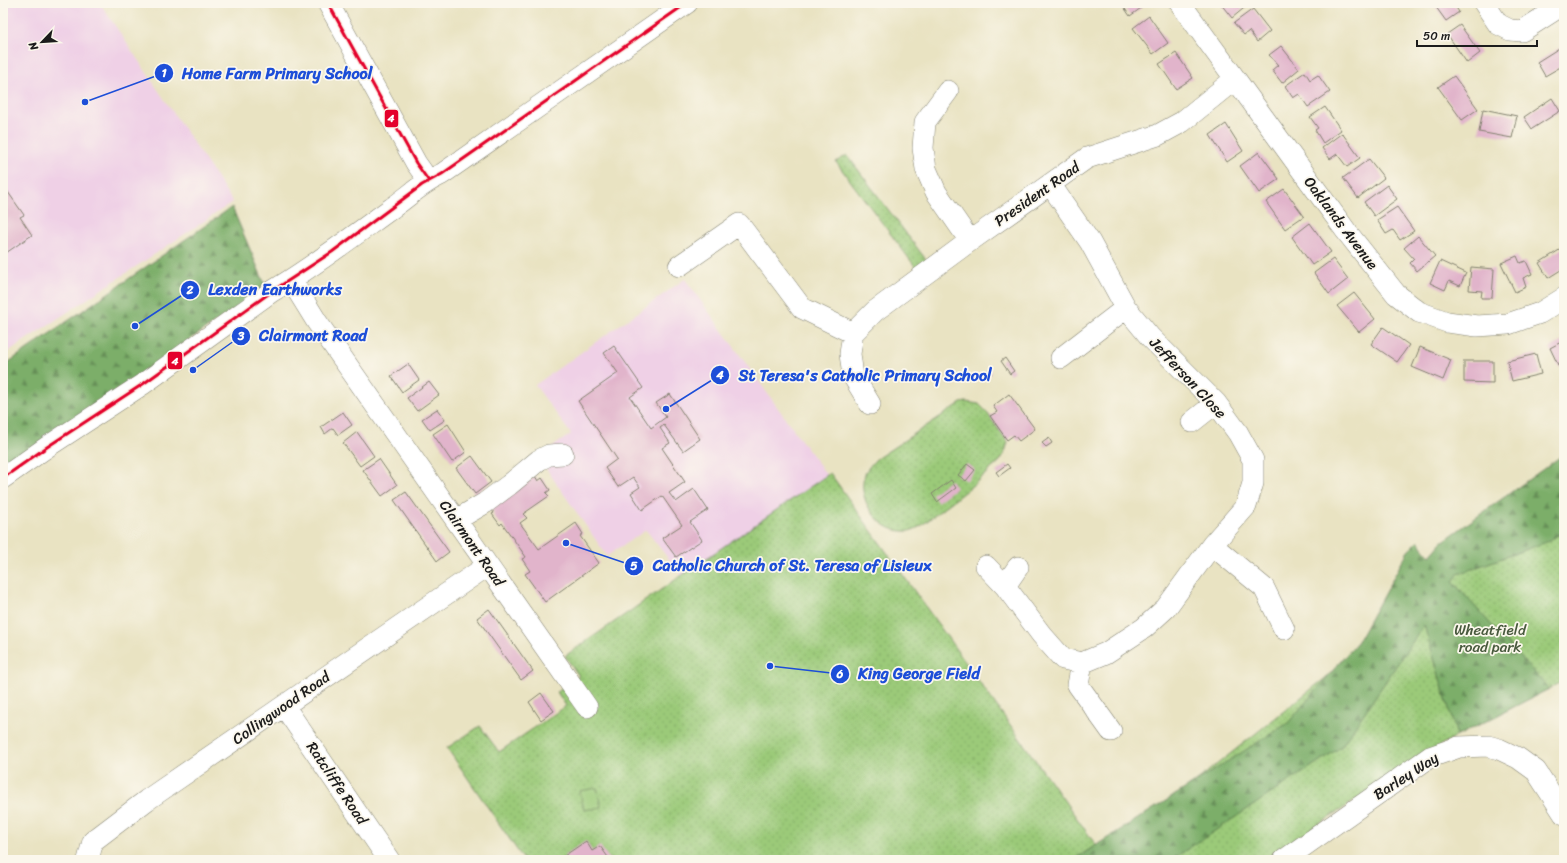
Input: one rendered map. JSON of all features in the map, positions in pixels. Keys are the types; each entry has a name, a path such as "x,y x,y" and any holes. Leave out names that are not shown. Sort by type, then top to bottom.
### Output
{"street":[{"path":"328,3 416,163 428,180"},
{"path":"3,478 47,447 143,384 271,292 291,280 393,208 428,180 442,174 687,3"},
{"name":"Oaklands Avenue","path":"1180,3 1346,232 1396,294 1419,312 1447,322 1477,326 1508,324 1540,314 1564,298"},
{"path":"1484,3 1498,24 1510,30 1522,31 1564,4"},
{"name":"President Road","path":"853,333 875,311 1087,158 1158,135 1182,122 1236,79"},
{"path":"948,91 925,122 923,148 926,168 936,192 970,241"},
{"name":"Jefferson Close","path":"1050,184 1090,242 1126,308 1150,337 1216,403 1238,433 1253,460 1253,483 1246,506 1212,545 1166,608 1144,628 1106,654 1082,663"},
{"path":"679,266 739,224 802,308 853,333 850,354 853,376 870,404"},
{"name":"Clairmont Road","path":"291,280 317,322 587,707"},
{"path":"1060,358 1126,308"},
{"path":"1192,422 1216,403"},
{"path":"456,520 485,503 503,490 539,460 549,454 563,454"},
{"path":"1212,545 1264,588 1284,629"},
{"name":"Collingwood Road","path":"88,860 93,841 147,800 487,566"},
{"path":"986,566 1005,586 1041,634 1063,658 1082,663 1078,685 1111,731"},
{"path":"1005,586 1018,567"},
{"name":"Ratcliffe Road","path":"284,706 389,860"},
{"name":"Barley Way","path":"1284,860 1430,757 1459,747 1488,746 1499,749 1518,758 1536,771 1564,814"}],"shaded area":[{"path":"3,3 100,3 233,202 3,355"},
{"path":"685,279 827,476 682,576 646,530 607,556 538,457 571,434 535,385"}],"green space":[{"path":"847,155 927,261 917,269 836,162"},
{"path":"232,207 266,287 3,469 3,366"},
{"path":"966,402 979,404 1008,442 1000,461 973,485 921,526 906,531 894,530 878,519 871,512 866,503 863,493 863,483 867,470 876,459 961,403"},
{"path":"1564,454 1564,532 1544,543 1458,574 1453,582 1549,689 1457,736 1424,625 1341,747 1171,860 1073,860 1288,723 1358,641 1408,551 1418,541 1430,556 1442,542"},
{"path":"830,473 1096,845 1074,860 524,860 447,748 480,726 499,752 566,706 557,692 579,676 565,656"},
{"name":"Wheatfield road park","path":"1564,506 1564,681 1442,744 1264,860 1097,860 1467,565"},
{"path":"597,788 601,807 584,810 580,791"}],"building":[{"path":"1121,3 1148,3 1130,16"},
{"path":"1220,3 1248,3 1249,4 1232,18"},
{"path":"1433,3 1453,3 1459,12 1446,21"},
{"path":"1253,9 1270,31 1257,42 1249,31 1244,35 1234,23"},
{"path":"1149,16 1168,43 1153,54 1133,28"},
{"path":"1460,25 1480,53 1467,63 1447,34"},
{"path":"1564,45 1564,65 1545,76 1537,62"},
{"path":"1281,46 1299,69 1282,83 1272,70 1278,65 1269,55"},
{"path":"1176,53 1193,78 1176,89 1159,64"},
{"path":"1305,72 1310,80 1318,75 1330,92 1308,107 1299,94 1293,98 1285,86"},
{"path":"1454,76 1478,109 1462,120 1438,87"},
{"path":"1552,98 1560,111 1532,129 1524,117"},
{"path":"1325,107 1341,130 1323,143 1315,130 1318,128 1310,117"},
{"path":"1483,109 1517,116 1512,138 1479,132"},
{"path":"1226,124 1243,151 1227,162 1210,135"},
{"path":"1342,133 1360,158 1347,167 1337,154 1330,159 1322,148"},
{"path":"1259,152 1279,179 1259,193 1240,166"},
{"path":"1369,159 1384,178 1358,198 1343,178"},
{"path":"3,185 24,215 20,217 32,235 3,255"},
{"path":"1387,185 1397,199 1374,216 1364,202"},
{"path":"1284,189 1304,216 1285,229 1266,202"},
{"path":"1397,207 1414,231 1400,240 1393,230 1386,234 1377,220"},
{"path":"1310,223 1331,252 1312,265 1292,237"},
{"path":"1418,236 1435,256 1417,271 1410,263 1414,259 1404,248"},
{"path":"1564,247 1564,268 1548,278 1539,263"},
{"path":"1517,256 1520,263 1526,261 1532,274 1523,278 1526,287 1515,292 1501,263"},
{"path":"1333,259 1348,279 1329,294 1314,273"},
{"path":"1440,261 1466,273 1460,286 1449,281 1445,290 1430,283"},
{"path":"1471,267 1494,269 1492,298 1481,298 1482,291 1469,290"},
{"path":"1354,293 1375,319 1359,332 1337,306"},
{"path":"1383,327 1409,345 1397,362 1371,344"},
{"path":"1563,341 1564,365 1559,367 1550,348"},
{"path":"614,346 643,388 630,397 651,428 666,417 656,403 670,394 700,439 683,451 664,425 660,428 670,443 662,448 685,482 669,493 676,502 694,489 708,510 690,522 702,540 676,557 662,538 682,525 662,496 642,510 631,493 640,487 633,477 618,487 605,468 617,459 578,401 618,373 604,353"},
{"path":"1420,347 1451,360 1443,380 1412,367"},
{"path":"1536,354 1541,374 1512,381 1507,361"},
{"path":"1005,358 1014,371 1010,374 1001,361"},
{"path":"1464,361 1493,361 1493,383 1464,382"},
{"path":"408,364 419,380 402,392 391,376"},
{"path":"990,369 992,373 987,377 984,373"},
{"path":"429,382 439,395 417,411 407,398"},
{"path":"1009,394 1035,429 1019,441 1014,435 1007,440 990,416 997,412 993,406"},
{"path":"437,409 445,420 430,430 422,419"},
{"path":"343,412 352,425 338,435 333,428 325,434 321,427"},
{"path":"448,424 466,452 452,462 433,434"},
{"path":"357,432 374,456 360,466 343,443"},
{"path":"1049,438 1052,443 1046,447 1042,443"},
{"path":"472,456 491,482 475,494 456,468"},
{"path":"379,459 397,485 382,496 363,470"},
{"path":"967,464 975,470 966,481 958,475"},
{"path":"1007,464 1010,468 999,476 996,472"},
{"path":"535,476 538,481 542,478 550,490 546,493 549,496 523,514 527,518 520,523 539,549 576,523 583,534 580,536 599,563 545,602 525,574 530,571 522,559 526,557 502,523 500,525 492,514 494,513 490,507"},
{"path":"951,480 956,488 937,502 932,494"},
{"path":"406,492 449,552 437,561 394,500"},
{"path":"489,609 533,671 521,680 477,618"},
{"path":"541,693 554,711 541,720 529,702"},
{"path":"586,841 592,851 600,846 610,860 567,860 564,856"}],"transit line":[{"name":"4","path":"328,3 416,163 428,180"},
{"name":"4","path":"3,478 47,447 143,384 271,292 332,252 422,185 442,174 687,3"}],"place":[{"name":"Home Farm Primary School","path":"85,102"},
{"name":"Lexden Earthworks","path":"135,326"},
{"name":"Clairmont Road","path":"193,370"},
{"name":"St Teresa's Catholic Primary School","path":"666,409"},
{"name":"Catholic Church of St. Teresa of Lisieux","path":"566,543"},
{"name":"King George Field","path":"770,666"}]}
